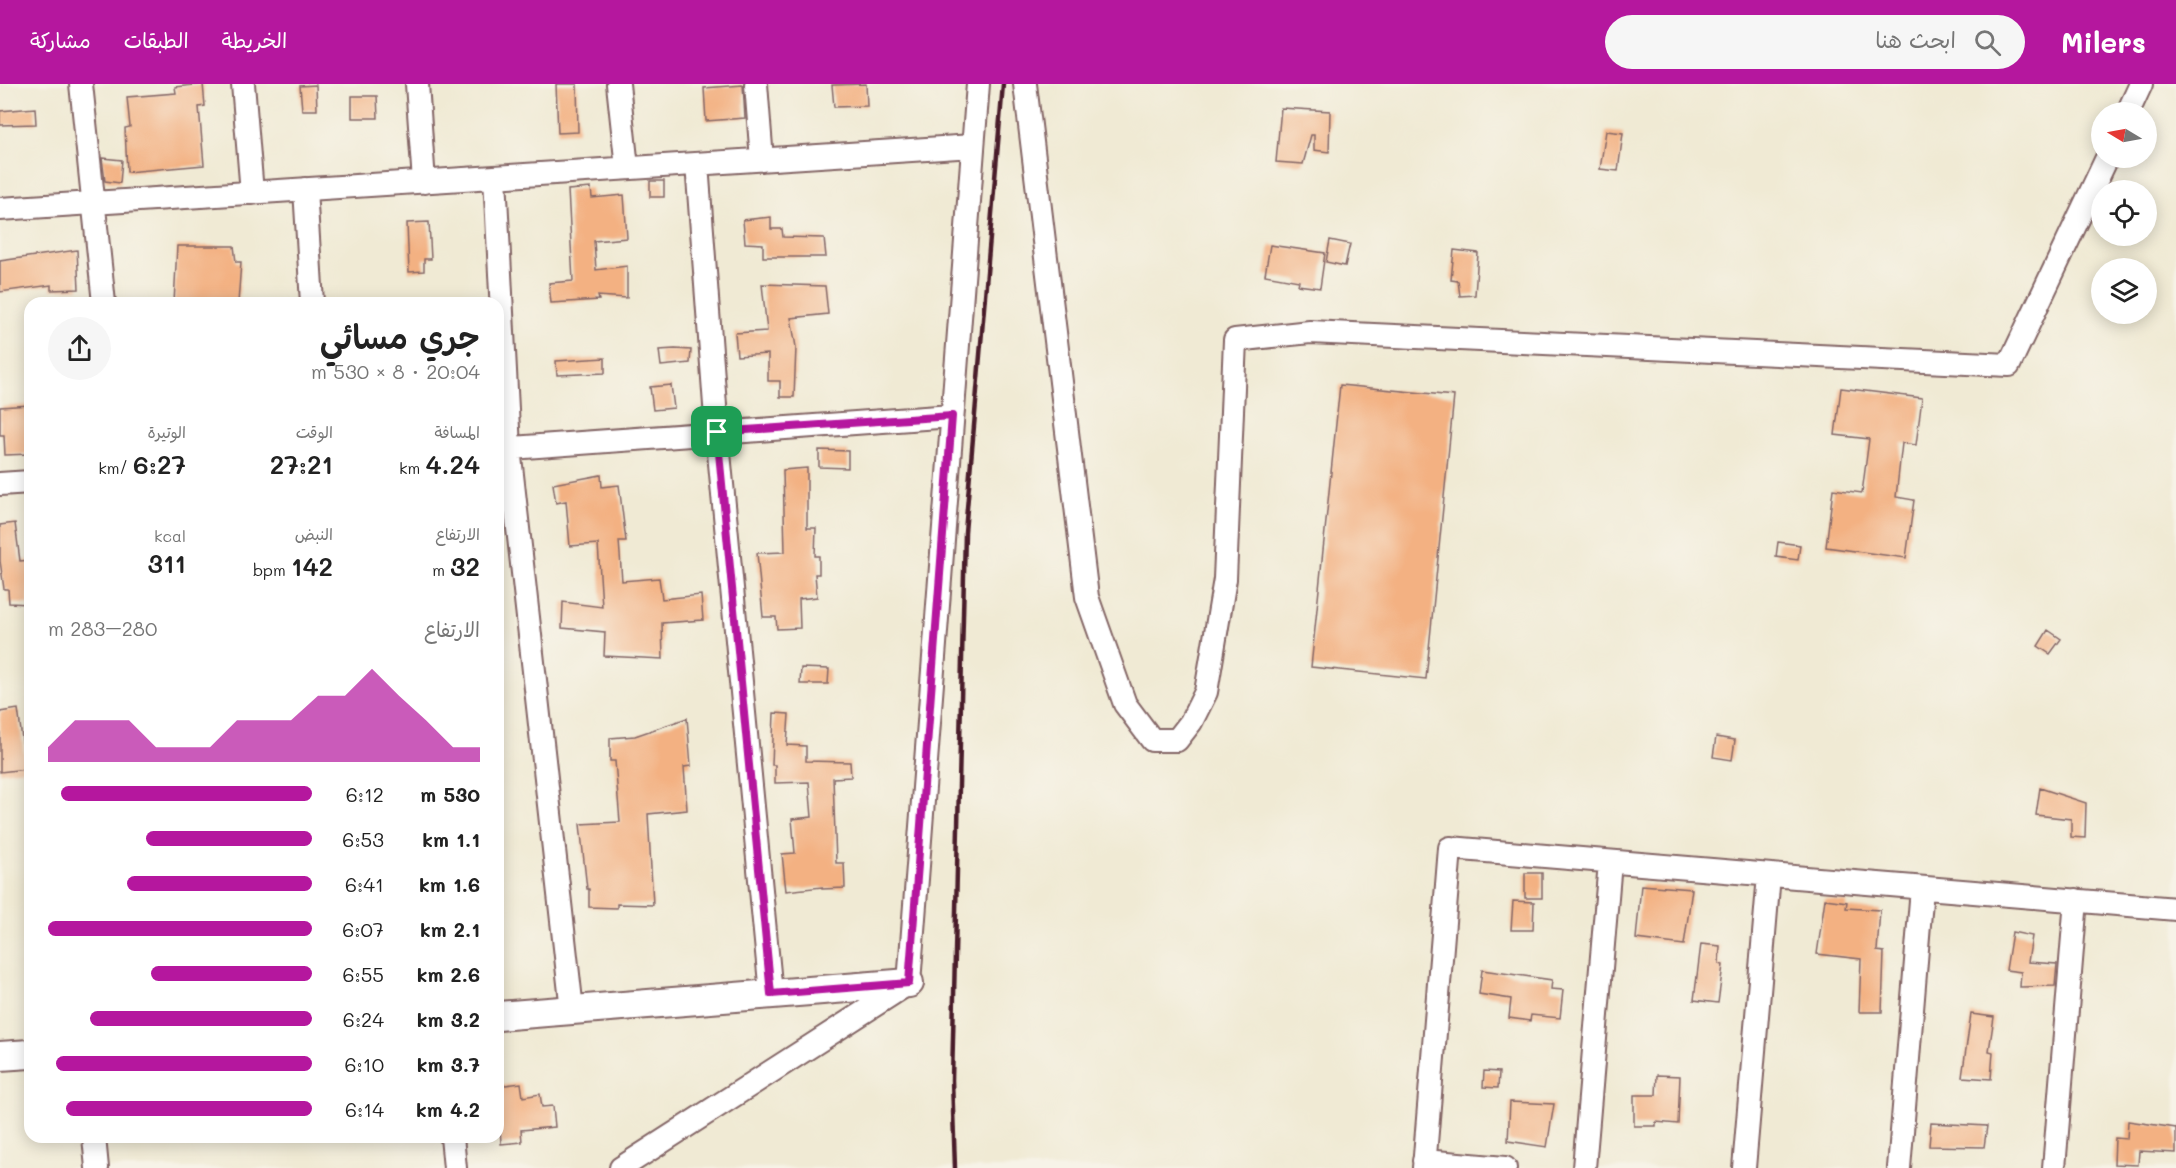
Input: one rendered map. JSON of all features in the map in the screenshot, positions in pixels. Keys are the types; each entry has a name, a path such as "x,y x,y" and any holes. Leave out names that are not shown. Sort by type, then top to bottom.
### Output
{"street":[{"path":"81,84 103,297"},
{"path":"243,84 252,193"},
{"path":"417,84 424,182"},
{"path":"618,84 627,168"},
{"path":"756,84 762,160"},
{"path":"909,983 978,84"},
{"path":"1025,84 1087,597 1125,704 1152,740 1177,740 1191,722 1206,692 1213,660 1225,579 1235,340 1310,332 2009,365 2102,168"},
{"path":"2133,102 2141,84"},
{"path":"0,209 974,146"},
{"path":"697,164 717,432 771,994"},
{"path":"495,177 499,297"},
{"path":"305,189 312,297"},
{"path":"572,1010 504,448 952,416"},
{"path":"0,484 24,482"},
{"path":"1505,1168 1424,1165 1450,848 2176,909"},
{"path":"1584,1168 1610,862"},
{"path":"1744,1168 1769,875"},
{"path":"1899,1168 1922,888"},
{"path":"2054,1168 2076,900"},
{"path":"504,1016 909,983"},
{"path":"621,1168 909,983"},
{"path":"0,1056 24,1054"},
{"path":"95,1143 97,1168"},
{"path":"453,1143 455,1168"}],"building":[{"path":"203,84 205,106 199,107 204,165 127,172 125,128 130,127 127,97 176,93 175,87"},
{"path":"556,84 577,84 578,132 558,133"},
{"path":"866,84 867,106 834,107 832,85"},
{"path":"316,85 317,110 302,110 300,86"},
{"path":"743,85 745,118 706,121 704,88"},
{"path":"352,96 377,96 378,118 352,118"},
{"path":"35,108 36,124 0,125 0,111"},
{"path":"1281,108 1330,111 1329,152 1314,150 1314,135 1311,135 1303,164 1276,162"},
{"path":"1606,131 1623,133 1618,171 1600,169"},
{"path":"102,158 122,160 120,183 105,181"},
{"path":"650,181 664,181 664,197 650,197"},
{"path":"591,188 592,198 624,195 627,238 594,241 596,270 627,266 627,298 598,296 599,300 551,303 549,283 573,281 568,190"},
{"path":"771,217 771,229 782,229 783,237 824,238 826,257 763,257 763,244 745,243 743,220"},
{"path":"429,222 431,259 424,259 424,271 409,272 407,223"},
{"path":"1330,240 1350,244 1345,266 1326,262"},
{"path":"1270,245 1325,253 1320,288 1298,285 1299,281 1265,275"},
{"path":"177,246 234,246 236,262 241,262 238,297 174,297"},
{"path":"77,250 79,289 51,290 51,285 0,292 0,261"},
{"path":"1454,250 1478,253 1475,295 1460,296 1458,281 1451,280"},
{"path":"762,284 825,286 828,314 791,318 796,347 794,397 780,397 780,381 768,381 768,354 737,356 735,333 767,331"},
{"path":"659,350 691,350 690,363 661,366"},
{"path":"605,358 605,373 557,375 556,361"},
{"path":"671,385 674,408 653,410 650,387"},
{"path":"1340,385 1454,396 1426,679 1311,667"},
{"path":"1841,388 1922,398 1916,445 1902,443 1896,497 1914,500 1906,558 1826,547 1833,489 1862,493 1869,439 1835,435"},
{"path":"24,405 24,454 5,455 4,435 0,435 0,407"},
{"path":"819,450 848,451 848,468 819,467"},
{"path":"807,468 807,528 816,528 815,556 819,556 819,574 815,574 817,597 799,599 800,628 777,629 776,617 763,617 757,553 785,552 783,470"},
{"path":"601,475 602,487 619,485 626,541 619,541 622,581 659,578 662,599 701,595 703,620 662,623 663,659 604,656 605,632 562,628 563,602 602,607 598,544 570,546 566,501 556,503 553,484"},
{"path":"15,523 20,561 24,561 24,604 9,603 8,589 4,589 0,561 0,525"},
{"path":"1778,542 1800,545 1798,560 1776,557"},
{"path":"2048,630 2061,639 2050,654 2038,646"},
{"path":"801,668 829,669 828,684 800,684"},
{"path":"18,709 24,769 0,772 0,712"},
{"path":"774,713 789,714 787,745 806,746 806,761 850,762 851,777 833,778 836,863 844,863 845,888 822,889 822,887 786,891 782,854 795,853 792,819 812,817 809,782 775,783 775,765 772,765"},
{"path":"687,718 691,766 684,767 687,810 648,814 653,905 617,904 617,908 589,907 589,889 587,889 580,824 620,822 615,761 610,761 610,738 635,736"},
{"path":"1716,737 1735,740 1732,760 1713,757"},
{"path":"2040,788 2086,803 2085,838 2071,837 2071,819 2036,815"},
{"path":"1525,873 1542,873 1542,898 1525,898"},
{"path":"1641,885 1692,889 1684,945 1636,939"},
{"path":"1825,899 1847,902 1846,908 1880,910 1877,951 1884,952 1882,1012 1859,1012 1861,959 1817,954"},
{"path":"1513,901 1534,902 1533,930 1511,930"},
{"path":"2012,932 2032,936 2028,962 2057,964 2055,986 2020,987 2021,972 2006,970"},
{"path":"1701,944 1720,946 1719,964 1723,965 1718,1003 1694,1000"},
{"path":"1482,970 1552,980 1551,989 1563,990 1560,1018 1531,1015 1530,1021 1509,1018 1511,999 1479,994"},
{"path":"1971,1014 1994,1017 1989,1051 1993,1052 1991,1079 1962,1077"},
{"path":"1484,1071 1499,1072 1498,1088 1483,1087"},
{"path":"1657,1075 1680,1076 1678,1124 1656,1122 1656,1126 1634,1126 1634,1095 1656,1095"},
{"path":"521,1083 523,1097 540,1094 542,1107 553,1106 555,1127 521,1130 522,1142 501,1144 504,1143 504,1085"},
{"path":"1510,1102 1554,1104 1547,1147 1508,1141"},
{"path":"2128,1121 2176,1128 2176,1153 2139,1151 2138,1165 2114,1164 2115,1138 2127,1139"},
{"path":"1931,1123 1987,1126 1984,1147 1929,1146"}],"railway":[{"path":"955,1168 952,1080 965,532 1003,84"}],"route":[{"path":"952,416 909,983 771,994 717,432 952,416"}]}
